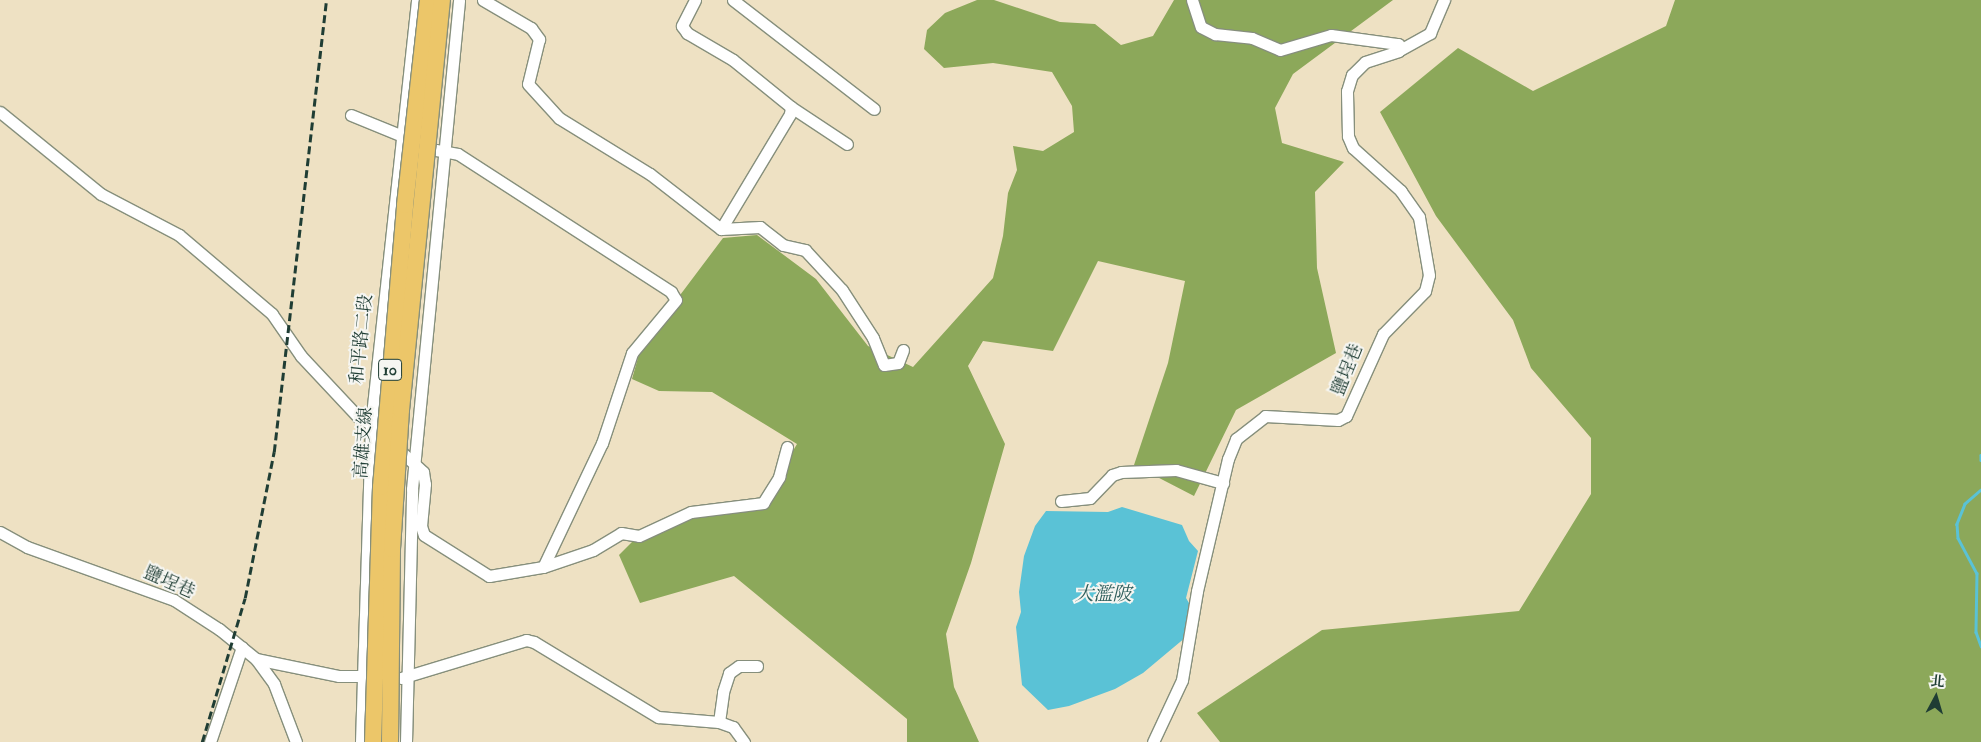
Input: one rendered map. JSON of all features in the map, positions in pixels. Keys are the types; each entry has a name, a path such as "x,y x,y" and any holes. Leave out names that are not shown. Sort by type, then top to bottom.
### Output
{"highway":[{"name":"高雄支線","path":"373,742 380,487 404,205 428,0"},
{"name":"高雄支線","path":"390,742 392,548 400,420 442,0"}],"street":[{"name":"和平路二段","path":"360,742 371,424 400,134 417,0"},
{"path":"406,742 414,462 459,0"},
{"path":"483,0 531,28 539,39 528,84 558,118 650,174 721,229 760,227 783,245 805,250 842,290 873,338 884,365 898,363 903,350"},
{"path":"695,0 683,22 683,29 732,60 790,107 847,144"},
{"path":"733,0 874,109"},
{"path":"1192,0 1201,26 1215,34 1252,38 1280,50 1331,35 1398,44 1398,51"},
{"name":"鹽埕巷","path":"1153,742 1182,680 1197,591 1223,483 1236,439 1255,421 1276,414 1316,420 1338,420 1346,416 1383,334 1425,291 1429,276 1426,250 1416,210 1402,191 1353,148 1348,136 1347,91 1352,75 1365,62 1398,51 1430,32 1444,0"},
{"path":"721,229 790,114 790,107"},
{"path":"0,112 101,194 179,235 272,314 301,356 358,417 371,424 423,472 425,484 421,526 424,535 494,578 543,566 593,550 621,533 639,536 691,512 763,503 779,477 787,447"},
{"path":"351,115 443,153 458,154 671,292 676,300 632,353 602,443 543,566"},
{"path":"1061,501 1080,502 1090,498 1112,475 1121,472 1176,470 1223,483"},
{"name":"鹽埕巷","path":"0,532 27,547 174,600 242,647 256,659 274,684 296,742"},
{"path":"256,659 339,676 361,675 407,679 526,640 534,642 658,717 720,722 733,728 744,742"},
{"path":"210,742 242,647"},
{"path":"720,722 723,692 729,673 739,666 757,666"}],"green space":[{"path":"977,0 994,0 1060,22 1095,24 1121,45 1153,36 1174,0 1393,0 1293,74 1275,108 1282,143 1344,162 1315,192 1317,268 1336,353 1236,410 1194,496 1134,465 1168,363 1185,281 1098,261 1053,351 983,341 968,366 1005,444 971,563 946,634 954,687 979,742 907,742 907,719 734,576 640,603 619,555 640,534 673,517 758,510 797,444 712,392 659,391 632,379 641,347 723,238 757,235 816,279 868,346 913,367 993,278 1003,236 1008,193 1017,170 1013,146 1043,151 1074,132 1072,106 1052,72 993,63 944,68 924,49 927,30 945,13"},
{"path":"1675,0 1981,0 1981,742 1220,742 1197,713 1322,630 1519,611 1591,494 1591,438 1531,368 1513,320 1436,216 1380,112 1458,48 1533,91 1666,26"}],"water":[{"name":"大濫陂","path":"1122,507 1182,525 1189,541 1198,551 1186,598 1192,608 1186,637 1143,673 1115,689 1069,706 1048,710 1022,685 1016,627 1021,612 1019,592 1024,556 1035,526 1046,511 1108,512"}],"waterway":[{"path":"1981,455 1981,460"},
{"path":"1981,490 1965,504 1957,524 1958,538 1977,573 1976,632 1981,646"}],"railway":[{"path":"202,742 245,598 274,452 326,0"}]}
